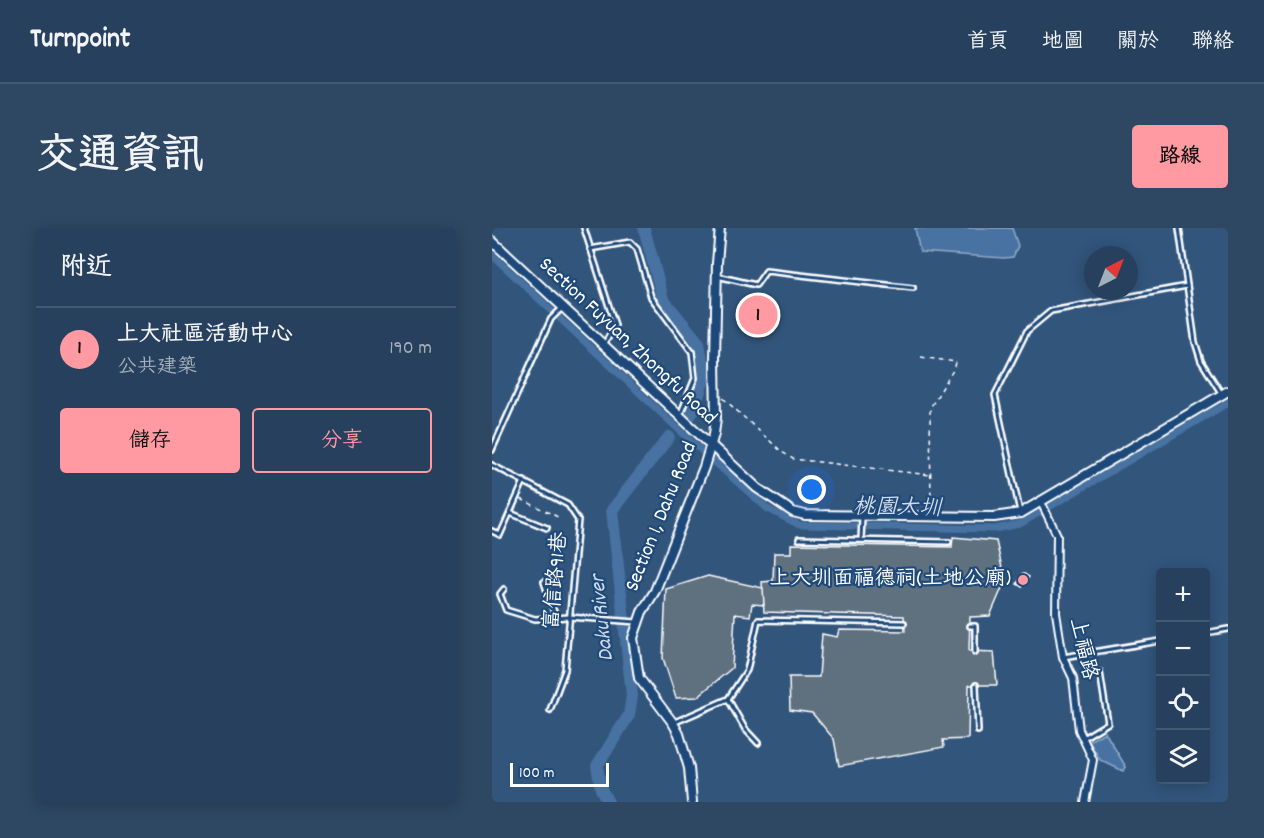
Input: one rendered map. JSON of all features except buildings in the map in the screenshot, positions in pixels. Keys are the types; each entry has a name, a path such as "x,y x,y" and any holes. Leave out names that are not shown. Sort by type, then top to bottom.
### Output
{"street":[{"name":"Section 1, Dahu Road","path":"692,802 689,768 679,734 639,678 633,638 638,622 655,591 712,444 716,418 717,276 720,228"},
{"name":"Section Fuyuan, Zhongfu Road","path":"492,241 561,309 712,444 757,488 793,512 817,517 994,518 1021,513 1042,504 1225,393"},
{"name":"上福路","path":"1042,504 1057,535 1056,613 1063,657 1073,678 1079,730 1093,760 1085,802"}],"lane":[{"path":"584,228 615,325 604,346"},
{"path":"1179,228 1196,342 1201,360 1225,393"},
{"path":"590,249 630,242 637,249 651,297 692,352 695,378 680,415"},
{"path":"717,276 756,285 766,271 913,288"},
{"path":"1021,513 995,395 1027,331 1051,311 1187,286"},
{"path":"492,450 551,319 561,309"},
{"name":"富信路91巷","path":"492,465 568,505 578,520 565,670 550,710"},
{"path":"492,531 500,535 524,481"},
{"path":"510,513 547,528"},
{"path":"861,540 862,518"},
{"path":"799,539 949,542"},
{"path":"544,582 556,618"},
{"path":"504,589 500,594 506,610 535,619 569,617 638,622"},
{"path":"673,723 728,699 747,670 758,620 904,623"},
{"path":"970,626 975,626 975,652"},
{"path":"1210,632 1228,629"},
{"path":"1063,657 1156,641"},
{"path":"1083,738 1108,723 1100,672"},
{"path":"976,685 978,731"},
{"path":"728,699 744,729 758,743"}],"path":[{"path":"921,357 956,362 930,408 932,517"},
{"path":"716,391 782,452 793,459 930,475"},
{"path":"517,497 558,517"}],"water":[{"path":"915,228 1012,228 1018,246 1013,257 1004,258 920,252"},
{"path":"1105,732 1126,767 1123,771 1100,760 1089,741"}],"waterway":[{"name":"Daku River","path":"644,228 663,299 699,343 705,375 690,416"},
{"name":"桃園大圳","path":"492,255 693,443 768,509 799,525 995,529 1020,524 1228,403"},
{"name":"Daku River","path":"608,802 601,789 597,766 629,715 632,696 612,510 669,437"}],"place":[{"name":"上大社區活動中心","path":"758,315"},
{"name":"上大圳面福德祠(土地公廟)","path":"1023,580"}]}
